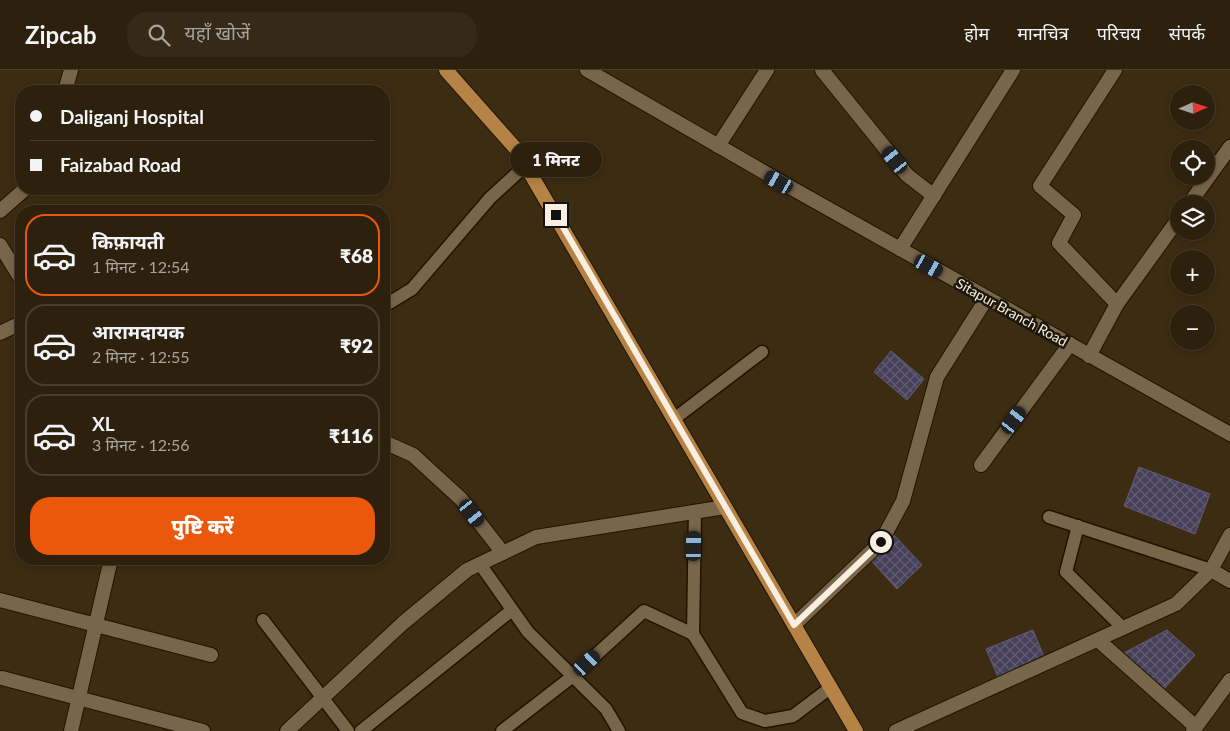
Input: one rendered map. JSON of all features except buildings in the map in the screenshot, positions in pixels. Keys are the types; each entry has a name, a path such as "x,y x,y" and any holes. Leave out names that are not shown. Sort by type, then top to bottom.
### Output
{"main road":[{"path":"446,70 516,149 526,165 856,731"}],"street":[{"path":"67,85 71,70"},
{"name":"Sitapur Branch Road","path":"587,70 718,146 1230,434"},
{"path":"718,146 767,70"},
{"path":"822,70 907,175 934,196"},
{"path":"900,249 1013,70"},
{"path":"1115,70 1040,186 1074,215 1059,243 1117,304"},
{"path":"1195,195 1230,147"},
{"path":"0,212 18,195"},
{"path":"1090,356 1117,304 1170,230"},
{"path":"0,245 15,269"},
{"path":"794,625 881,542 903,501 937,377 987,298"},
{"path":"0,333 15,326"},
{"path":"981,465 1070,344"},
{"path":"390,445 412,455 461,499 504,553"},
{"path":"287,731 403,623 467,570 536,537 725,507"},
{"path":"896,731 1176,604 1211,570 1230,535"},
{"path":"71,731 110,565"},
{"path":"1211,570 1230,581"},
{"path":"0,600 211,655"},
{"path":"1098,640 1195,729 1230,680"},
{"path":"2,678 203,731"}],"lane":[{"path":"390,302 412,289 490,198 526,165"},
{"path":"674,419 762,352"},
{"path":"692,634 695,512"},
{"path":"1049,516 1211,570"},
{"path":"1078,526 1066,572 1123,628"},
{"path":"480,564 528,632 606,709 619,731"},
{"path":"360,731 512,610"},
{"path":"502,731 573,676 644,611 692,634 742,713 765,721 793,716 830,688"},
{"path":"263,620 348,731"}],"route":[{"path":"556,215 794,625 881,542"}]}
